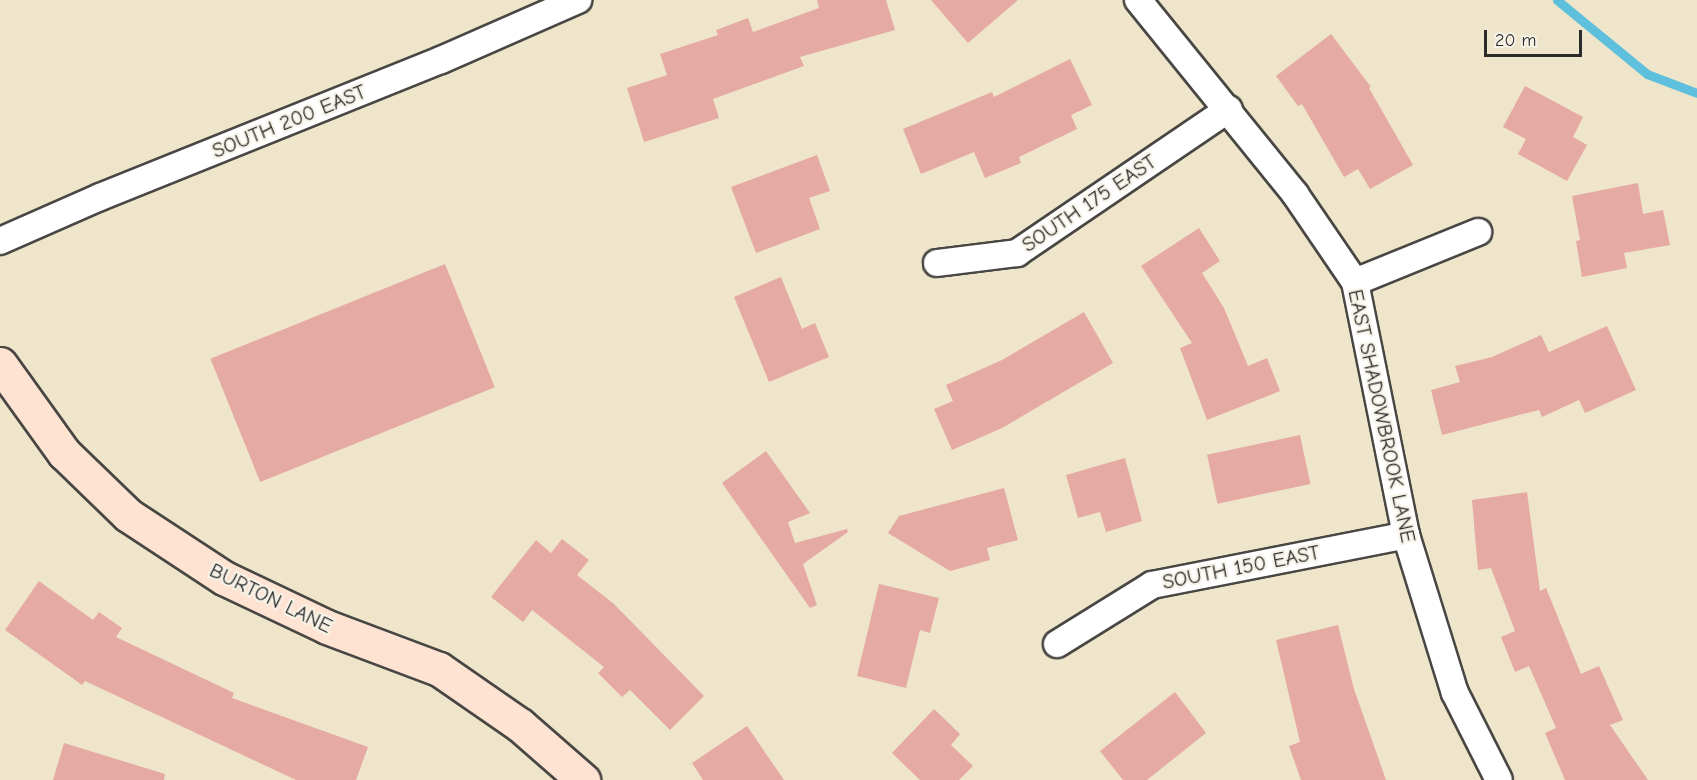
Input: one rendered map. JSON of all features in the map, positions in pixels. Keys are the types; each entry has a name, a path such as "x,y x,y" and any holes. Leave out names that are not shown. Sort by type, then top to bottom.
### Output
{"street":[{"name":"SOUTH 200 EAST","path":"0,241 111,193 441,60 578,0"},
{"name":"EAST SHADOWBROOK LANE","path":"1138,0 1295,194 1355,282 1406,535 1455,693 1498,780"},
{"name":"SOUTH 175 EAST","path":"938,263 1017,253 1228,109"},
{"path":"1355,282 1478,232"},
{"name":"BURTON LANE","path":"0,364 64,453 128,515 224,578 327,627 439,669 520,725 583,780"},
{"name":"SOUTH 150 EAST","path":"1057,644 1152,585 1406,535"}],"building":[{"path":"817,0 886,0 895,30 800,57 804,66 713,99 719,118 644,142 627,88 667,75 660,54 718,35 716,30 748,18 753,32 819,8"},
{"path":"931,0 1018,0 968,43"},
{"path":"1331,34 1371,87 1369,88 1413,165 1370,189 1358,169 1344,177 1302,104 1298,106 1276,76"},
{"path":"1070,59 1092,105 1071,115 1077,129 1019,157 1021,163 985,178 974,152 921,174 903,129 992,92 994,97"},
{"path":"1525,86 1583,117 1573,137 1587,145 1567,181 1518,154 1526,139 1503,127"},
{"path":"817,155 830,191 809,198 820,229 756,253 731,187"},
{"path":"1638,183 1643,214 1663,210 1670,245 1624,253 1627,268 1582,277 1576,241 1580,240 1572,196"},
{"path":"1199,228 1220,261 1202,273 1224,308 1248,366 1267,358 1280,391 1207,420 1180,348 1192,343 1141,266"},
{"path":"445,264 495,387 260,482 210,359"},
{"path":"781,277 802,329 815,323 829,357 769,382 734,297"},
{"path":"1084,312 1113,363 1002,428 952,450 934,409 953,401 946,385 1002,360"},
{"path":"1607,326 1636,390 1585,413 1579,400 1542,417 1539,410 1442,435 1431,390 1460,382 1455,366 1492,357 1541,335 1549,352"},
{"path":"1300,435 1310,484 1217,504 1207,455"},
{"path":"766,451 810,513 788,522 795,543 847,529 848,532 803,564 817,605 810,608 722,483"},
{"path":"1125,458 1142,521 1106,532 1100,512 1078,518 1066,475"},
{"path":"1004,488 1018,540 987,548 990,560 950,571 888,533 899,516"},
{"path":"1527,492 1540,591 1546,588 1581,674 1599,666 1623,720 1610,725 1648,780 1565,780 1545,733 1556,728 1529,666 1515,672 1501,637 1515,631 1491,568 1478,570 1472,500"},
{"path":"562,539 589,560 577,575 614,604 704,696 670,730 630,690 622,697 598,673 604,667 532,610 523,622 491,597 536,540 551,553"},
{"path":"39,581 93,620 99,612 122,628 116,637 234,693 232,698 368,747 356,780 296,780 85,681 82,685 5,630"},
{"path":"879,584 939,598 930,633 920,630 906,688 857,676"},
{"path":"1338,625 1354,689 1386,780 1301,780 1289,746 1300,742 1276,640"},
{"path":"1175,692 1206,733 1147,780 1123,780 1100,751"},
{"path":"934,709 960,734 951,745 973,766 959,780 920,780 892,753"},
{"path":"747,726 784,780 703,780 692,763"},
{"path":"64,743 165,774 164,780 53,780"}],"waterway":[{"path":"1557,0 1647,74 1697,93"}]}
